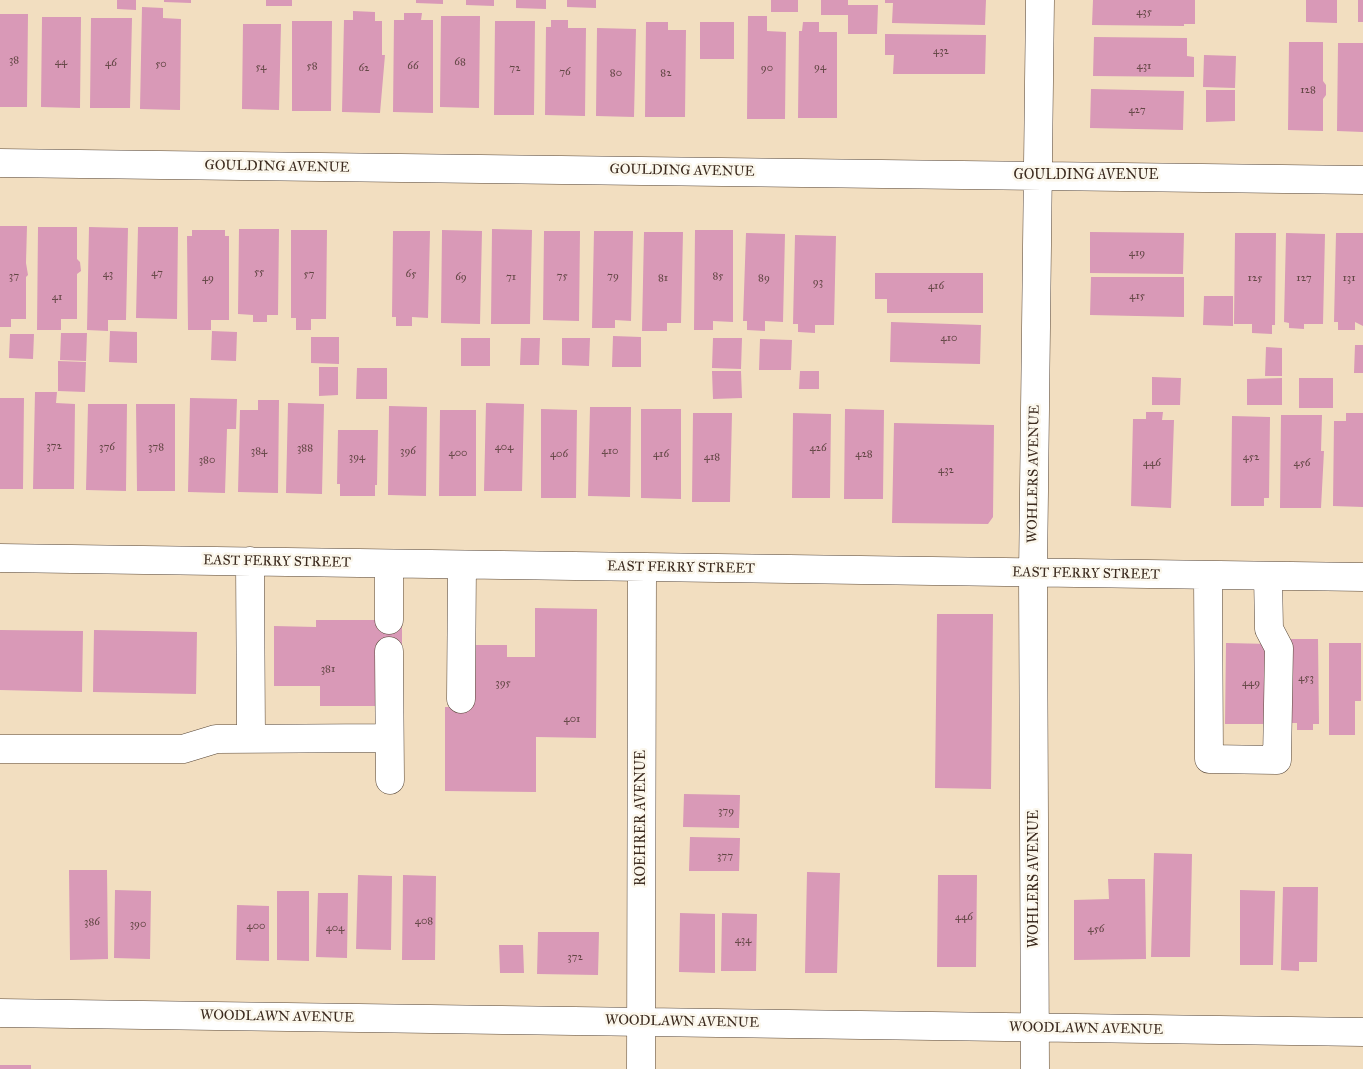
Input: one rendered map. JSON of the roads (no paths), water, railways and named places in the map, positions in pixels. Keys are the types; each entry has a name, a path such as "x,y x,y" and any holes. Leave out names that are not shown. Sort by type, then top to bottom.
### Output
{"street":[{"name":"WOHLERS AVENUE","path":"1035,1069 1033,574 1040,0"},
{"name":"GOULDING AVENUE","path":"0,163 1363,180"},
{"name":"EAST FERRY STREET","path":"0,558 1033,574 1363,576"},
{"path":"250,561 251,739"},
{"path":"389,564 389,620"},
{"path":"462,564 462,700"},
{"name":"ROEHRER AVENUE","path":"642,567 642,1069"},
{"path":"1208,575 1209,759 1277,760 1278,648 1269,629 1268,576"},
{"path":"389,651 390,780"},
{"path":"0,749 183,749 216,739 389,738"},
{"name":"WOODLAWN AVENUE","path":"0,1013 1363,1032"}]}
